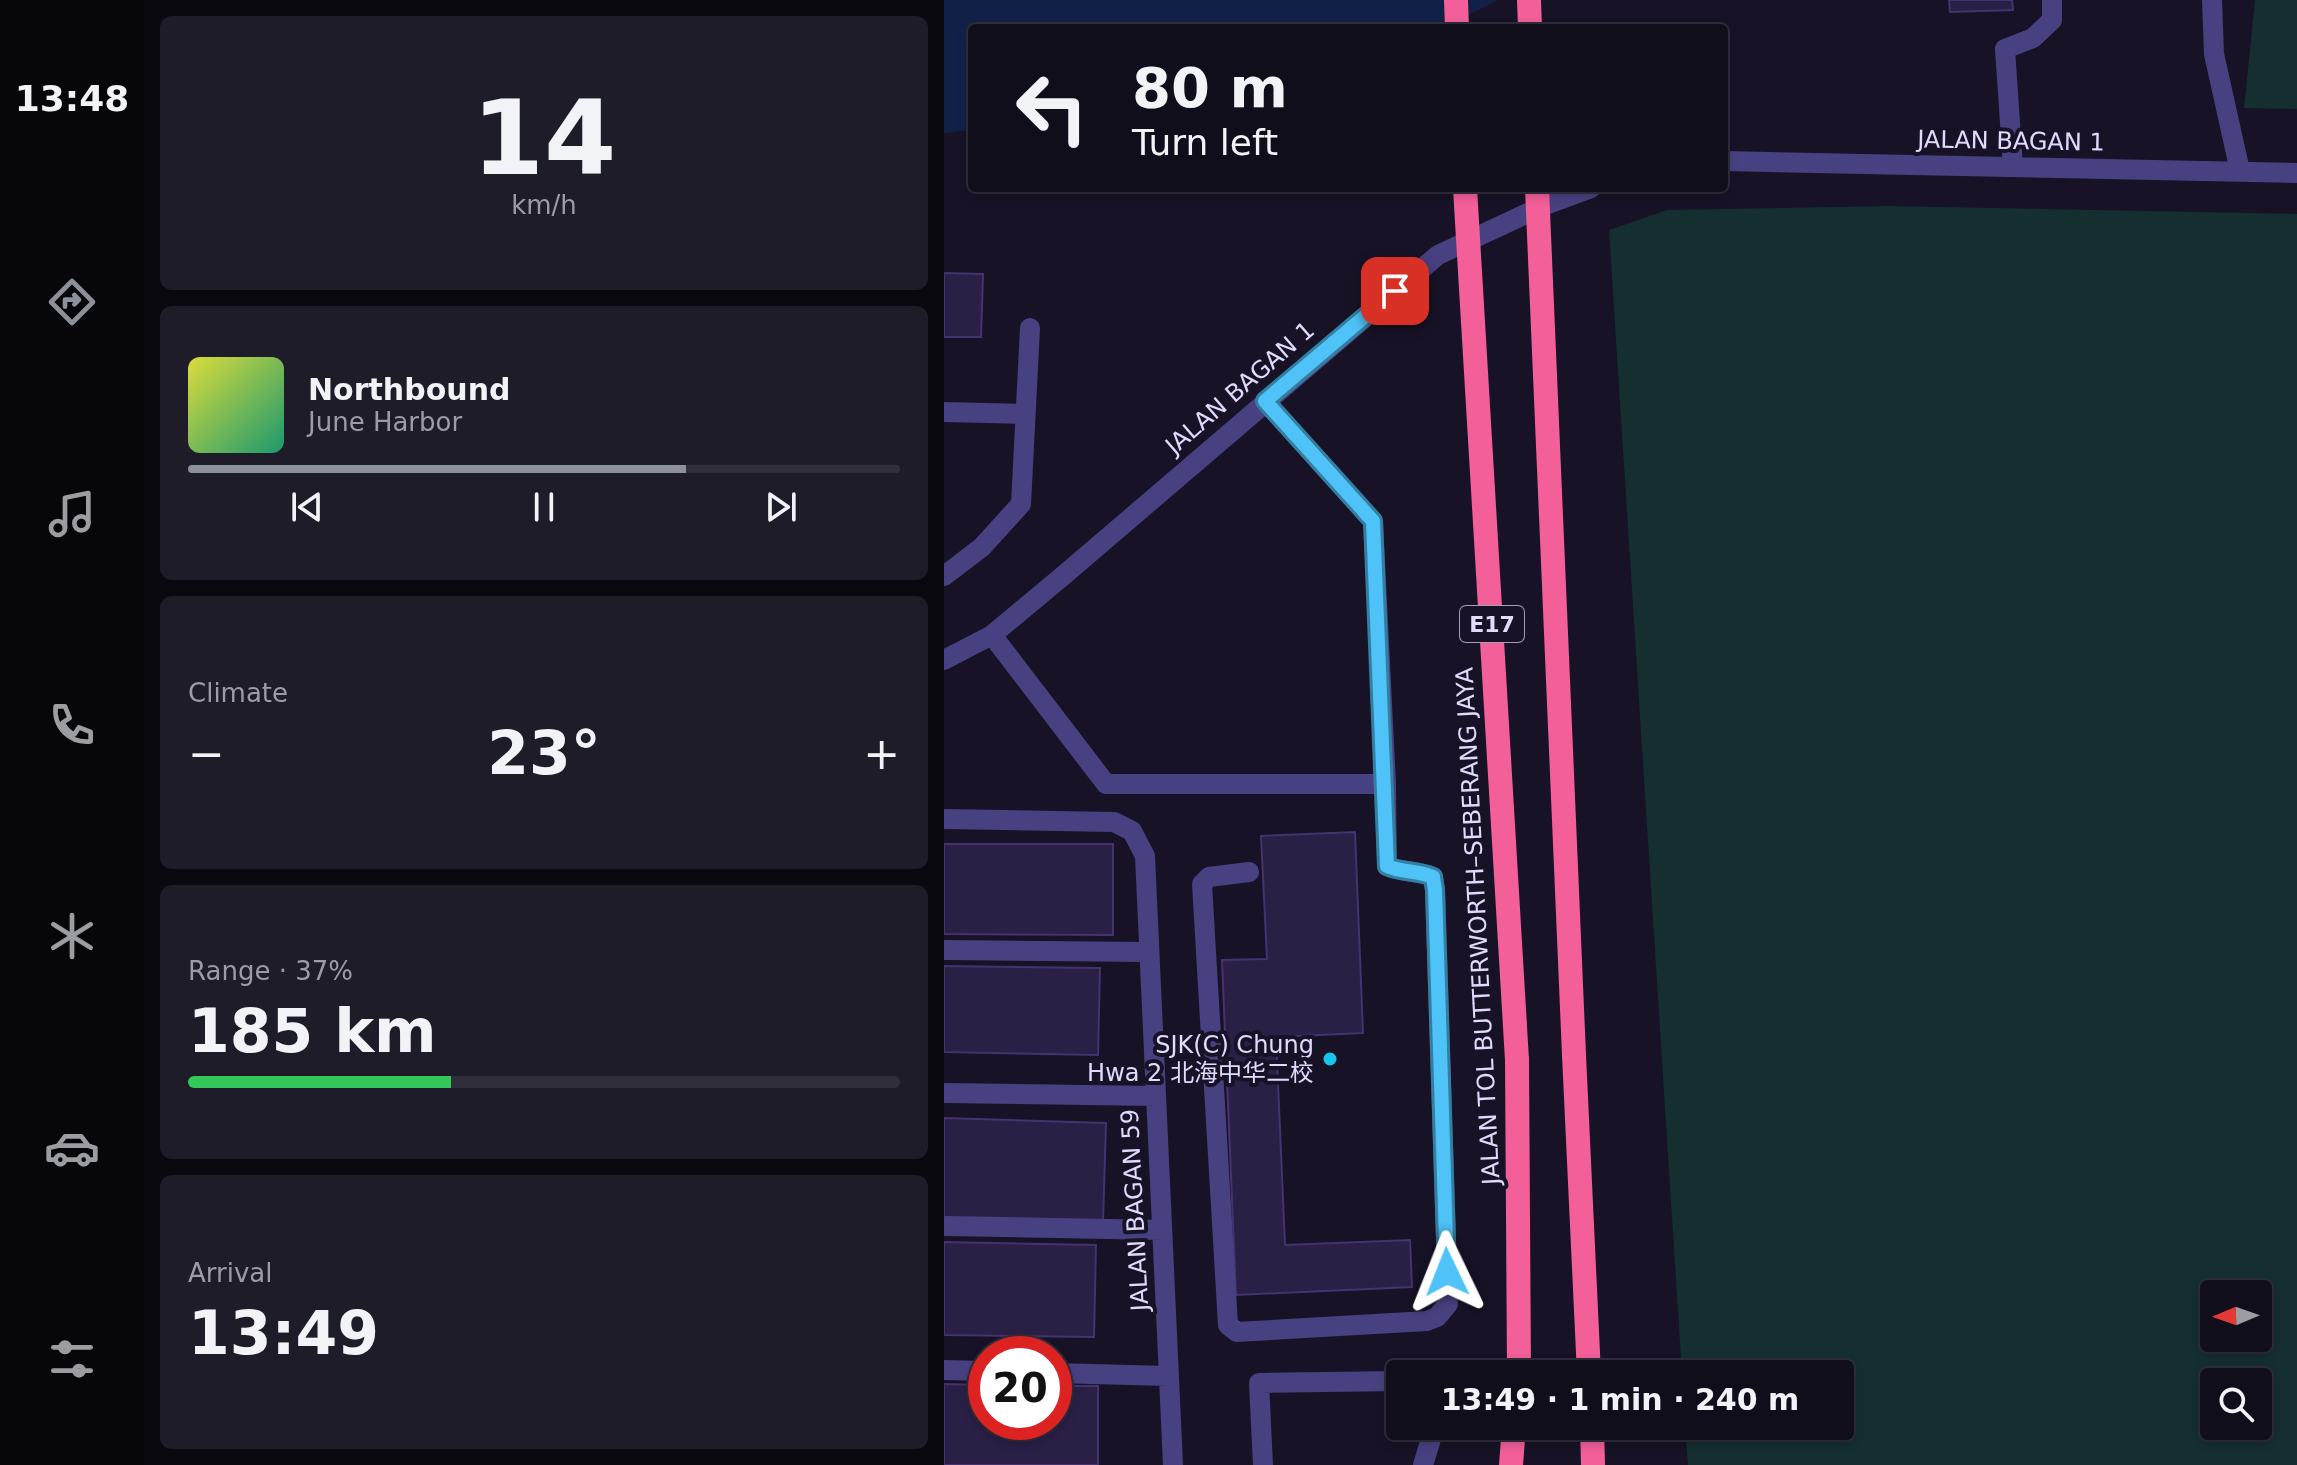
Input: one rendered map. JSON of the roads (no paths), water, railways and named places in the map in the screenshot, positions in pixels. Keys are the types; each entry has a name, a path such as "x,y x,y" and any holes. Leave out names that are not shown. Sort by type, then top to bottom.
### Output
{"highway":[{"path":"1456,0 1457,24"},
{"path":"1529,0 1530,24"},
{"name":"JALAN TOL BUTTERWORTH–SEBERANG JAYA","path":"1465,192 1517,1060 1519,1360"},
{"name":"E17","path":"1537,192 1588,1360"},
{"path":"1511,1465 1513,1440"},
{"path":"1592,1440 1593,1465"}],"street":[{"path":"2013,167 2005,49 2033,38 2052,20 2052,0"},
{"path":"2212,0 2214,54 2240,171"},
{"name":"JALAN BAGAN 1","path":"1728,161 2297,173"},
{"name":"JALAN BAGAN 1","path":"944,660 992,635 1438,255 1580,192"},
{"path":"944,576 991,540 1021,504 1030,328"},
{"path":"1249,872 1209,877 1202,884 1228,1325 1237,1332 1427,1321 1437,1317 1448,1304 1435,890 1433,877 1422,872 1401,873 1387,866 1373,521 1265,401"},
{"path":"944,412 1025,414"},
{"path":"992,635 1106,784 1386,784"},
{"name":"JALAN BAGAN 59","path":"944,819 1114,822 1132,831 1145,856 1173,1465"},
{"path":"944,950 1149,952"},
{"path":"944,1093 1155,1096"},
{"path":"944,1226 1162,1230"},
{"path":"944,1370 968,1371"},
{"path":"1072,1373 1168,1376"},
{"path":"1263,1465 1259,1383 1386,1381"},
{"path":"1423,1465 1431,1440"}],"water":[{"path":"944,0 1498,0 1451,24 968,24 968,130 944,133"}],"place":[{"name":"SJK(C) Chung Hwa 2 北海中华二校","path":"1330,1059"}]}
